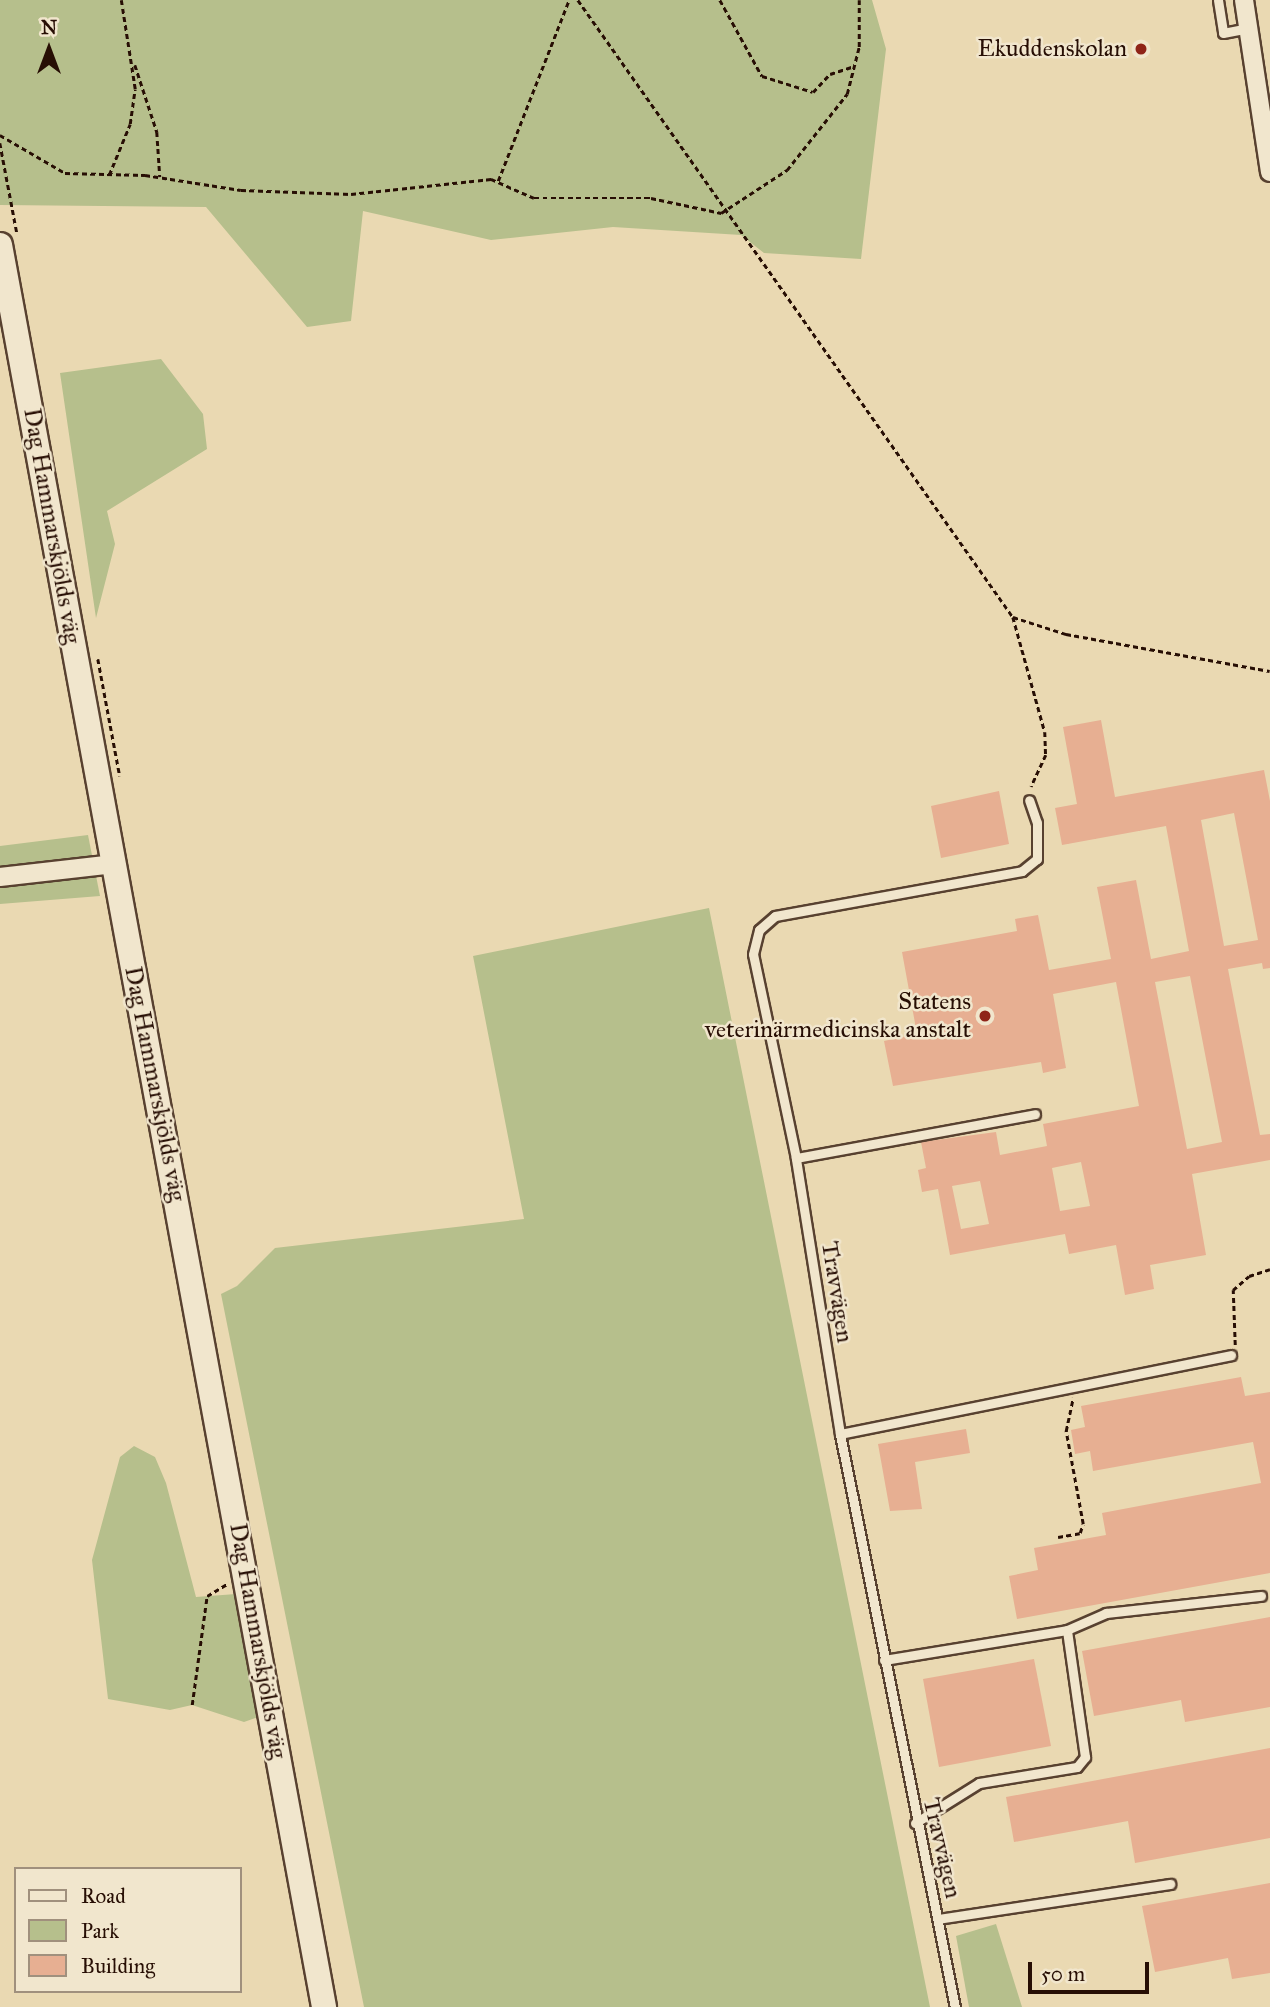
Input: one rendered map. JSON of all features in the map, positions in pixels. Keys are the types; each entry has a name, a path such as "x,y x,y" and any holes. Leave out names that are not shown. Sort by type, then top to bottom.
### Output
{"main road":[{"name":"Dag Hammarskjölds väg","path":"0,245 324,2007"},
{"name":"Dag Hammarskjölds väg","path":"309,1923 333,2007"}],"street":[{"path":"1244,0 1270,172"},
{"path":"0,877 114,864"}],"lane":[{"path":"1218,0 1223,33 1248,28"},
{"name":"Travvägen","path":"955,2007 915,1823 840,1434 796,1158 752,954 759,930 775,916 1022,871 1037,859 1037,823 1029,800"},
{"path":"796,1158 1035,1114"},
{"path":"840,1434 1231,1355"},
{"path":"884,1660 1067,1630 1106,1613 1261,1596"},
{"path":"915,1823 979,1783 1077,1767 1085,1757 1067,1630"},
{"path":"938,1919 1170,1884"}],"path":[{"path":"121,0 134,63 156,132 160,177"},
{"path":"498,181 569,0"},
{"path":"578,0 1013,617 1045,732 1046,755 1029,800"},
{"path":"720,0 762,76 813,92 830,74 854,66"},
{"path":"0,135 65,173 160,177 241,190 351,194 498,181 534,198 651,198 727,210 787,170 847,93 854,66 859,0"},
{"path":"110,175 130,124 134,63"},
{"path":"1013,617 1066,634 1270,671"},
{"path":"1231,1355 1233,1290 1249,1276 1270,1269"},
{"path":"1058,1538 1080,1534 1083,1524 1066,1431 1076,1388"},
{"path":"192,1705 207,1596 219,1584 247,1582"}],"green space":[{"path":"0,0 872,0 886,49 861,259 764,253 741,235 613,227 491,240 363,211 351,321 307,327 206,207 0,205"},
{"path":"161,359 203,414 207,449 107,511 115,544 96,618 60,373"},
{"path":"88,835 100,896 0,904 0,846"},
{"path":"709,908 930,2007 364,2007 221,1294 237,1286 275,1248 524,1219 473,956"},
{"path":"134,1446 155,1457 166,1483 196,1597 236,1594 258,1717 244,1722 192,1705 170,1710 108,1699 92,1560 120,1457"},
{"path":"996,1924 1022,2007 969,2007 956,1936"}],"building":[{"name":"Statens veterinärmedicinska anstalt","path":"1101,720 1115,797 1264,770 1270,801 1270,968 1263,969 1262,963 1228,969 1260,1135 1270,1134 1270,1160 1192,1174 1206,1255 1150,1265 1154,1289 1125,1295 1116,1245 1069,1254 1065,1234 950,1255 938,1189 922,1192 918,1170 926,1168 921,1142 996,1132 1000,1155 1047,1146 1043,1124 1139,1106 1116,982 1053,994 1066,1068 1043,1073 1041,1062 893,1086 884,1041 917,1034 902,952 1017,931 1015,919 1038,915 1049,970 1111,959 1097,887 1136,880 1151,959 1189,951 1166,826 1062,845 1055,808 1077,804 1063,727","holes":["1234,813 1258,940 1224,946 1201,820","1190,976 1222,1142 1187,1149 1155,982","1081,1162 1090,1206 1060,1211 1052,1168","980,1181 989,1224 961,1229 952,1186"]},
{"path":"999,791 1009,844 941,858 931,806"},
{"path":"1241,1377 1245,1396 1270,1392 1270,1573 1017,1619 1009,1576 1038,1570 1034,1548 1106,1535 1102,1513 1261,1483 1253,1442 1093,1471 1090,1451 1075,1454 1071,1430 1085,1427 1081,1406"},
{"path":"966,1429 970,1453 915,1462 922,1509 890,1511 878,1444"},
{"path":"1270,1617 1270,1707 1185,1722 1181,1700 1094,1716 1082,1651"},
{"path":"1034,1659 1051,1746 939,1767 923,1679"},
{"path":"1270,1748 1270,1838 1135,1863 1128,1821 1014,1842 1006,1797"},
{"path":"1270,1883 1270,1973 1232,1979 1228,1958 1155,1972 1142,1906"}],"place":[{"name":"Ekuddenskolan","path":"1141,49"},
{"name":"Statens veterinärmedicinska anstalt","path":"985,1016"}]}
